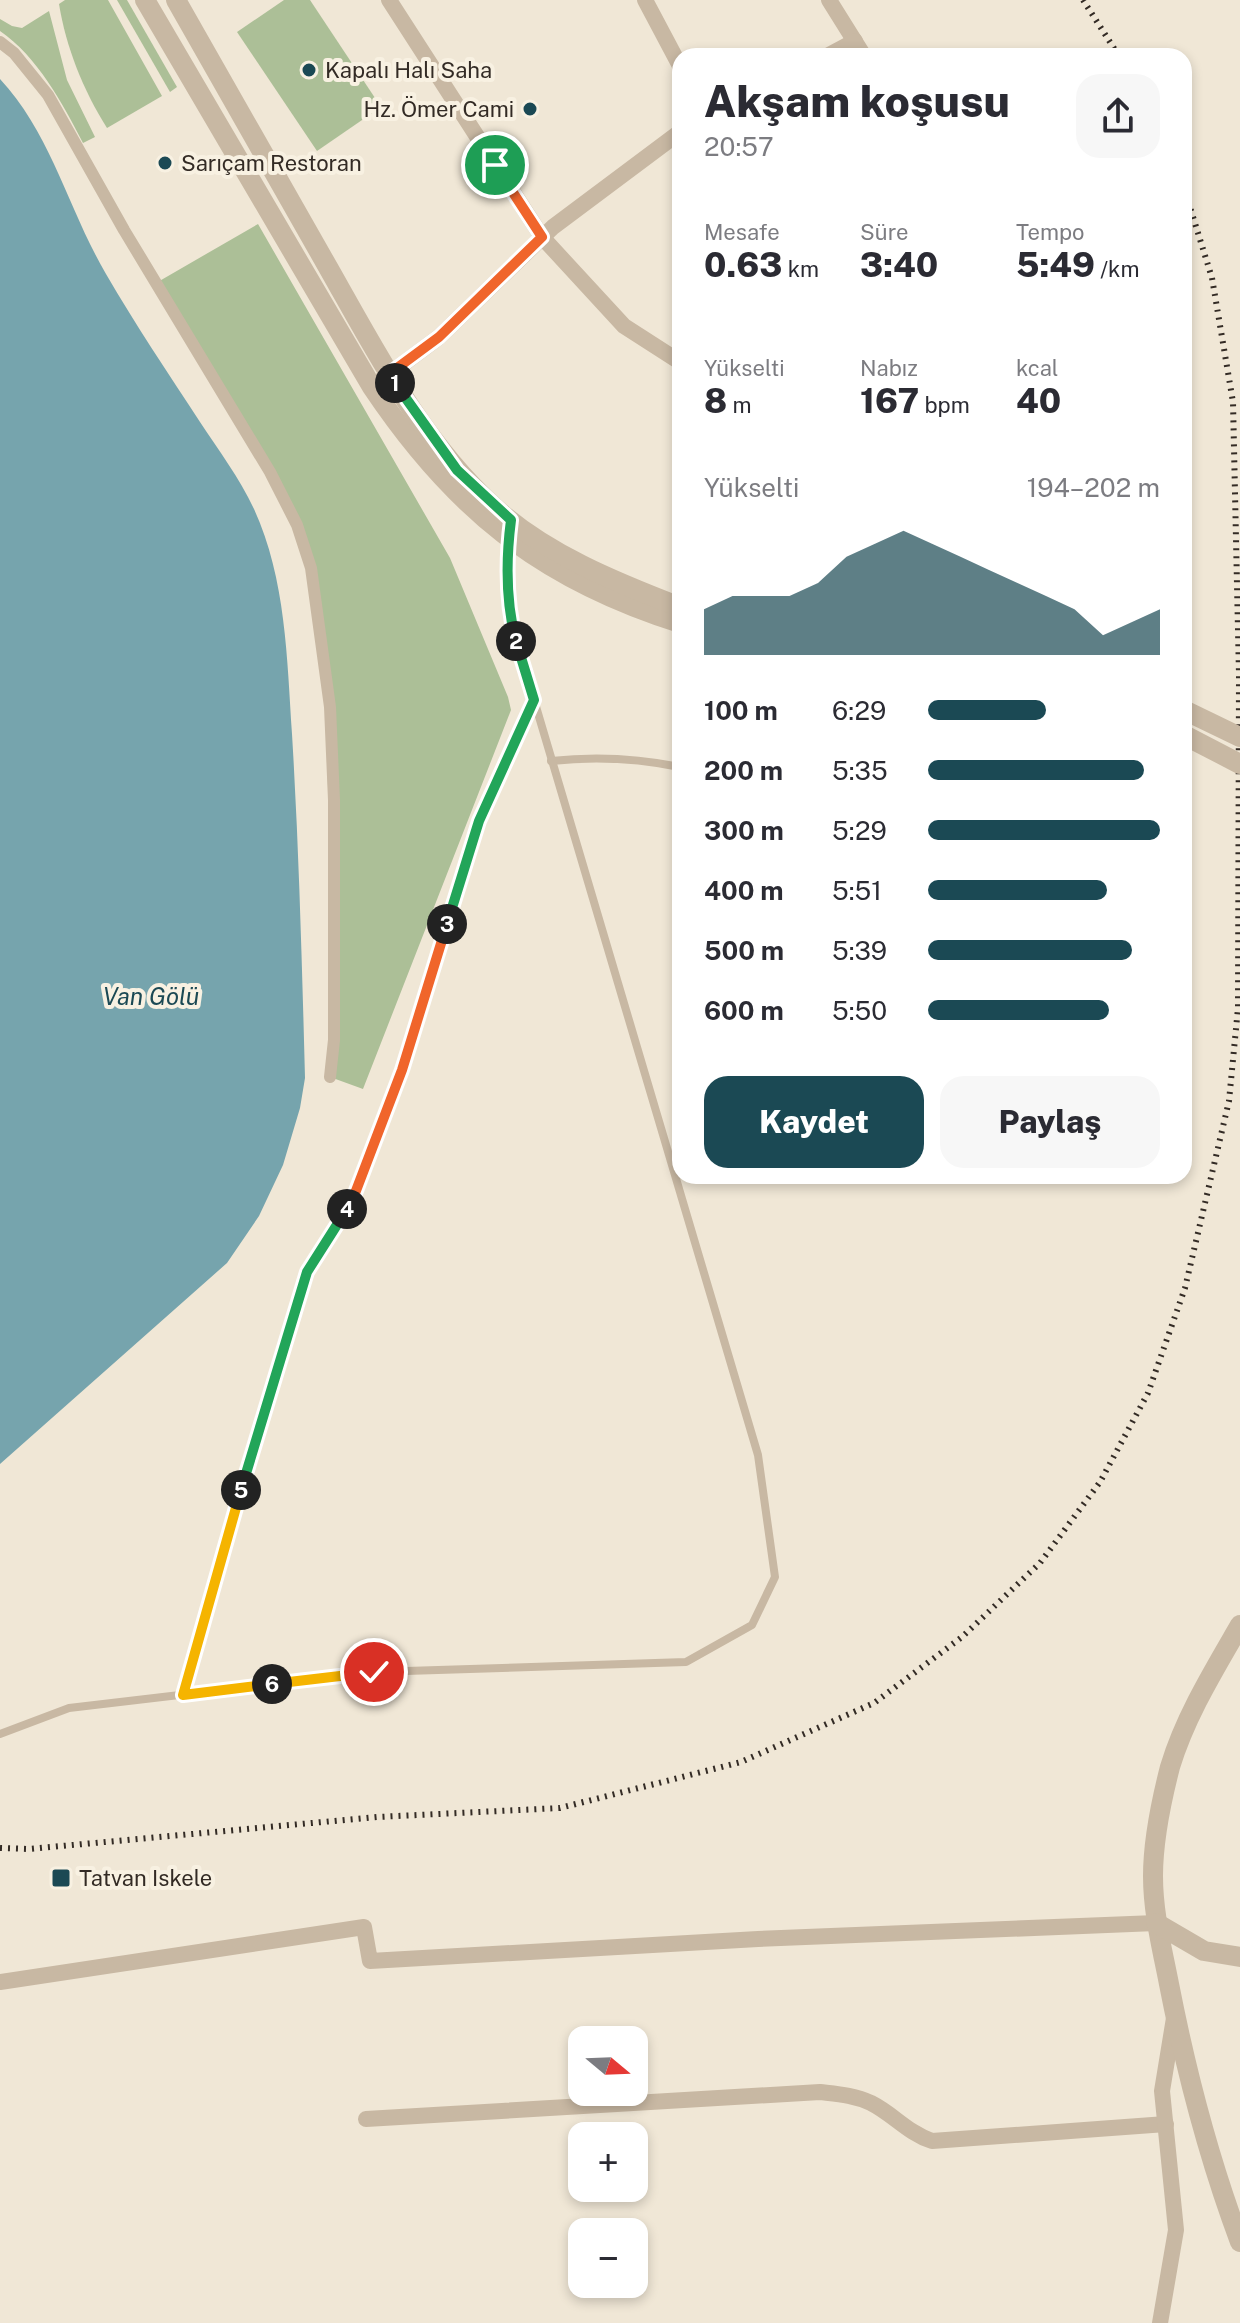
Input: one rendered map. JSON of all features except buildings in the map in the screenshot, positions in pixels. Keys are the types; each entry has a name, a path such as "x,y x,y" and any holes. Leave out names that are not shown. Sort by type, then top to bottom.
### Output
{"street":[{"path":"145,0 372,387 399,427 441,477 481,518 510,530 530,534 592,570 672,604"},
{"path":"176,0 389,374 457,470 510,530 559,572 618,600 672,620"},
{"path":"389,0 542,237 624,326 672,357"},
{"path":"645,0 672,51"},
{"path":"829,0 858,48"},
{"path":"0,42 14,53 48,95 124,230 270,472 297,525 311,568 327,676 334,800 334,1040 330,1077"},
{"path":"372,387 439,337 542,237 672,138"},
{"path":"245,171 266,158"},
{"path":"1192,714 1240,737"},
{"path":"1192,739 1240,764"},
{"path":"1240,1625 1190,1715 1171,1766 1158,1825 1153,1875 1156,1923 1175,2013 1222,2194 1240,2242"},
{"path":"0,1982 364,1927 370,1961 758,1939 1156,1923 1204,1951 1240,1957"},
{"path":"1160,2323 1176,2230 1162,2091 1175,2013"},
{"path":"366,2119 820,2092 849,2095 872,2104 916,2136 932,2141 1166,2124"}],"lane":[{"path":"510,530 507,558 513,629 672,1167"},
{"path":"183,1695 307,1272 354,1196 402,1070 479,821 534,700"},
{"path":"551,761 589,756 616,757 672,766"},
{"path":"0,1734 69,1708 374,1672 686,1662 752,1625 775,1577 758,1455 677,1184"}],"green space":[{"path":"65,0 108,0 162,96 107,128 90,99 71,52 59,4"},
{"path":"117,0 127,0 177,87 170,92"},
{"name":"Kapalı Halı Saha","path":"284,0 310,0 381,107 317,151 237,32"},
{"path":"49,11 67,80 95,137 83,143 58,97 37,67 0,31 0,19 22,28"},
{"path":"258,224 450,558 511,710 363,1089 330,1077 334,1040 325,661 297,525 156,283"}],"water":[{"name":"Van Gölü","path":"0,79 33,124 106,274 235,475 265,536 279,591 288,677 305,1078 300,1108 283,1165 259,1216 227,1263 0,1464"}],"railway":[{"path":"1083,0 1114,48"},
{"path":"0,1848 29,1849 377,1817 560,1808 741,1762 874,1703 962,1637 1040,1563 1100,1482 1148,1393 1185,1288 1229,1101 1238,1008 1239,675 1233,402 1212,278 1192,214"}],"place":[{"name":"Kapalı Halı Saha","path":"309,70"},
{"name":"Hz. Ömer Cami","path":"530,109"},
{"name":"Sarıçam Restoran","path":"165,163"},
{"name":"Tatvan Iskele","path":"61,1878"}],"route":[{"path":"374,1672 183,1695 307,1272 354,1196 402,1070 479,821 534,700 513,629 507,558 511,520 457,470 389,374 439,337 542,237 495,165"}]}
